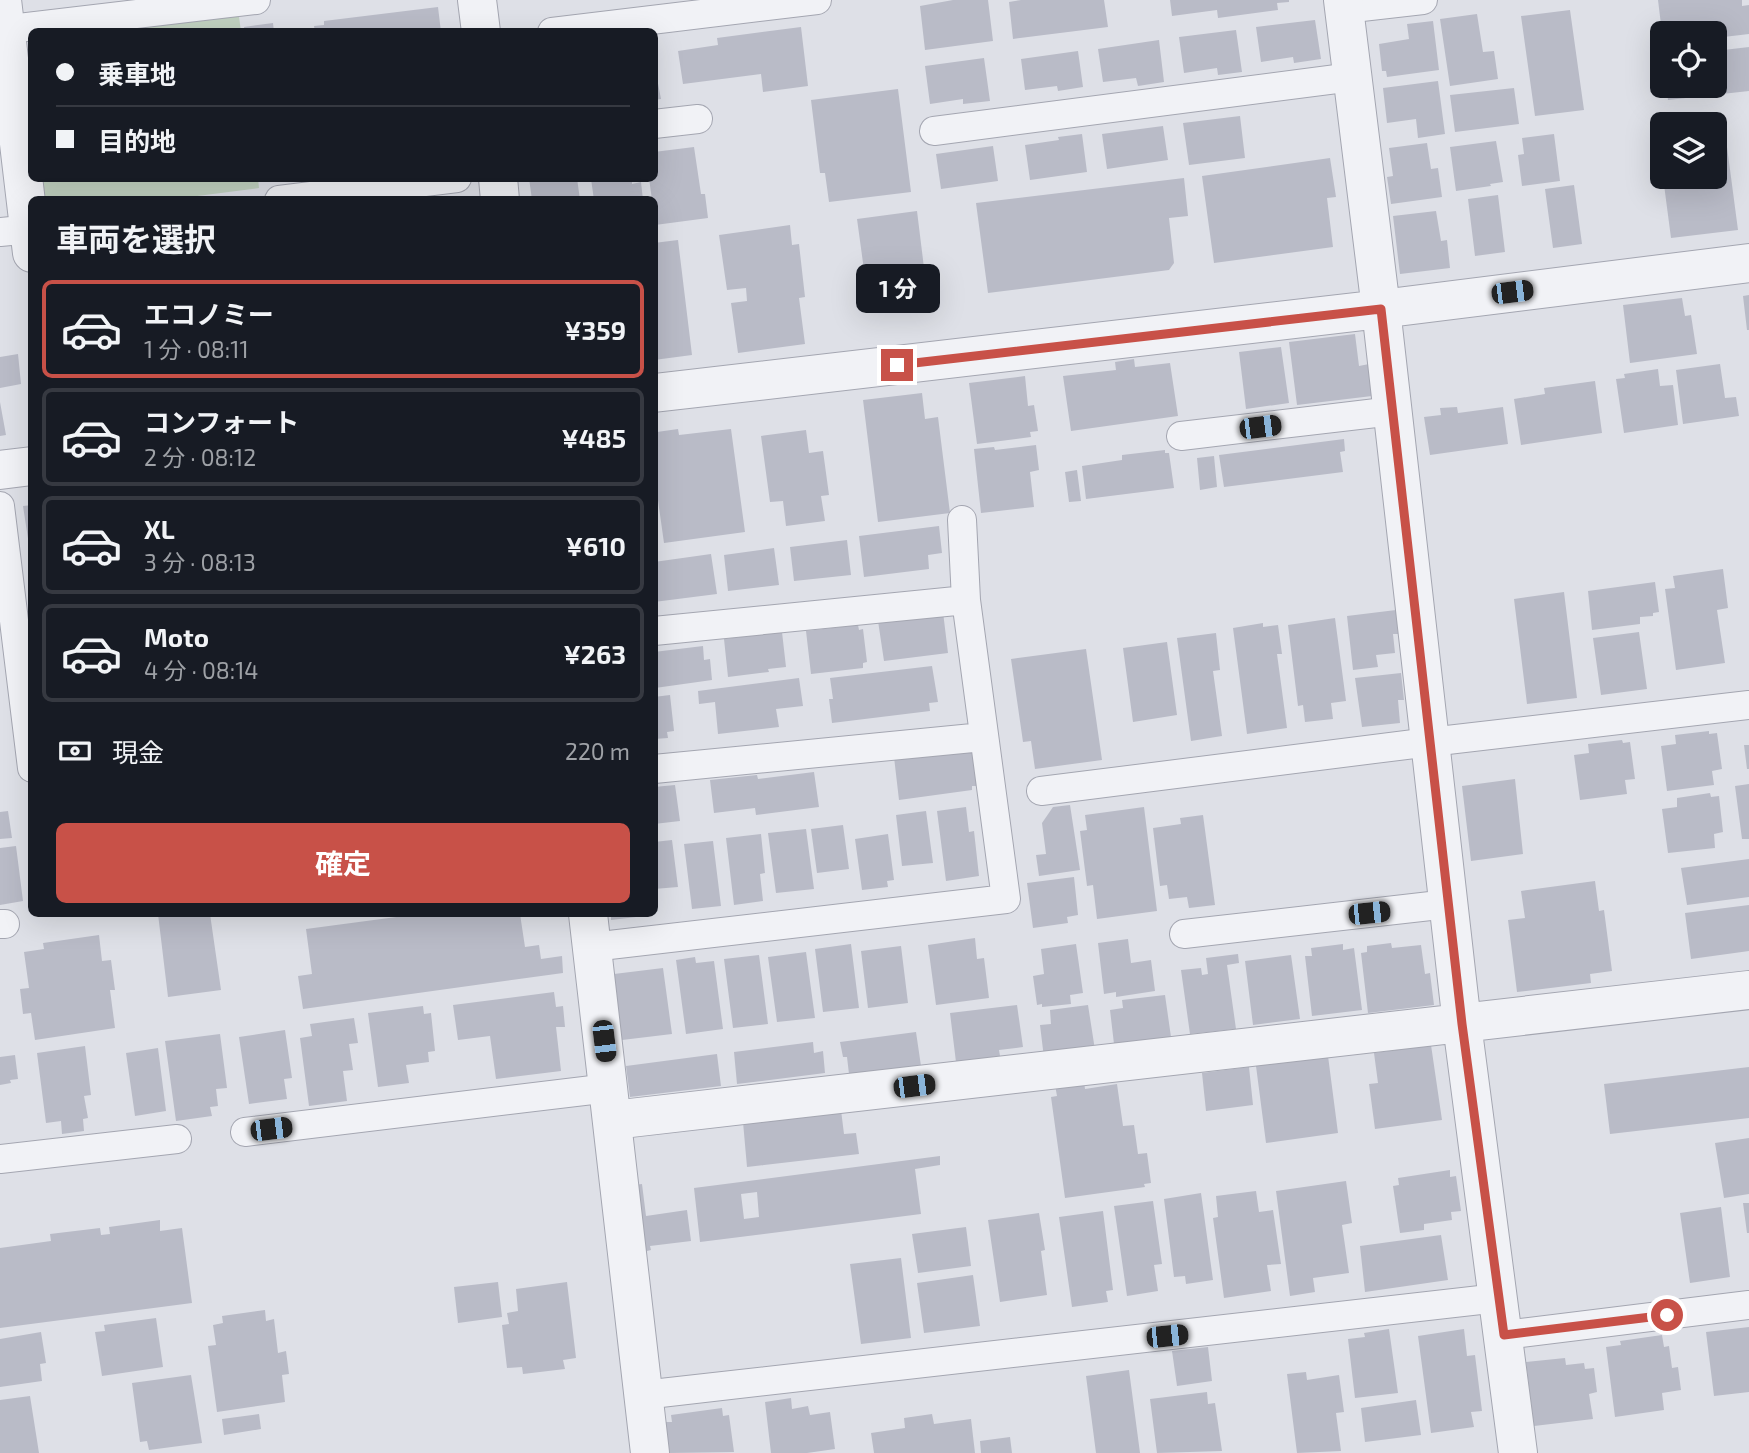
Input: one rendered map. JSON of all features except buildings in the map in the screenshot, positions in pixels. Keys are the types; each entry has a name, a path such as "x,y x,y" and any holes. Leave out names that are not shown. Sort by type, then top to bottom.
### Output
{"street":[{"path":"477,0 480,28"},
{"path":"1343,5 1381,309 1462,1024 1518,1453"},
{"path":"2,20 23,236"},
{"path":"658,393 1381,309 1749,263"},
{"path":"0,470 28,466"},
{"path":"590,930 650,1453"},
{"path":"611,1104 1462,1024 1749,990"}],"lane":[{"path":"2,20 256,0"},
{"path":"573,28 676,8 817,0"},
{"path":"1343,5 1423,0"},
{"path":"934,131 1352,77"},
{"path":"658,124 698,119"},
{"path":"311,196 425,182"},
{"path":"1181,436 1392,411"},
{"path":"0,506 28,735"},
{"path":"590,930 1006,899 966,600 962,520"},
{"path":"658,631 966,600"},
{"path":"1041,791 1749,705"},
{"path":"658,769 983,737"},
{"path":"1184,934 1448,904"},
{"path":"245,1132 611,1104"},
{"path":"0,1159 177,1139"},
{"path":"643,1395 1498,1298"},
{"path":"1504,1335 1749,1305"}],"green space":[{"path":"238,10 241,28 84,28"},
{"path":"40,182 258,182 259,188 197,196 42,196"}],"route":[{"path":"897,365 1381,309 1462,1024 1504,1335 1667,1315"}]}
